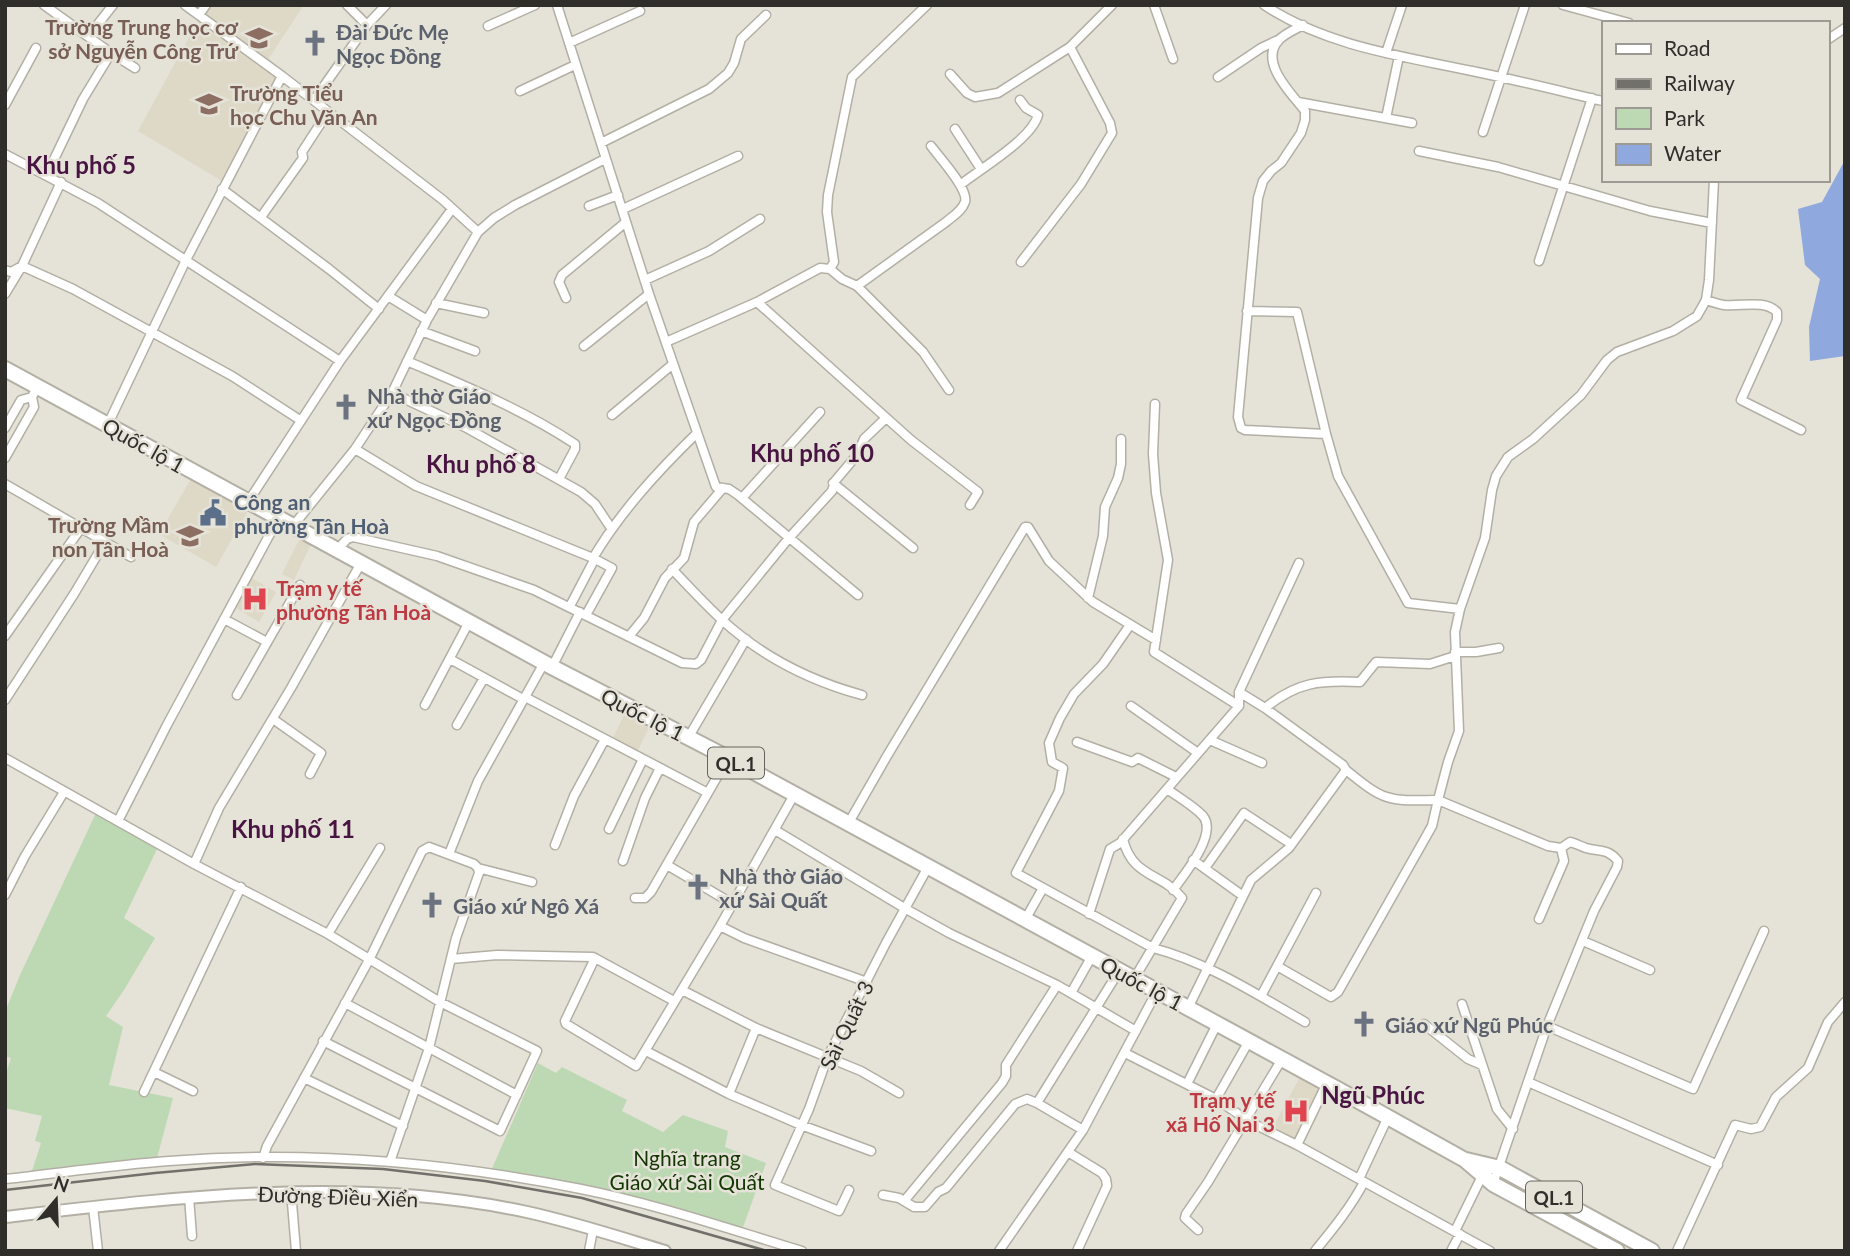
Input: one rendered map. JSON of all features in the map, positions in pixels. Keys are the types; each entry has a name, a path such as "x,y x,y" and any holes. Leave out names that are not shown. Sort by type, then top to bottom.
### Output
{"highway":[{"name":"Quốc lộ 1","path":"5,369 34,392 108,424 278,519 548,665 728,758 1465,1160 1652,1251"},
{"name":"Quốc lộ 1","path":"1491,1173 1591,1245 1617,1251"}],"street":[{"path":"44,5 135,68"},
{"path":"98,24 113,5"},
{"path":"185,5 314,100 478,232"},
{"path":"199,15 206,5"},
{"path":"347,5 367,25"},
{"path":"314,100 367,25 386,5"},
{"path":"488,26 535,5"},
{"path":"557,5 649,293 716,486 729,489 742,498 858,595"},
{"path":"830,269 834,262 827,212 828,195 852,76 927,5"},
{"path":"950,74 967,93 975,97 987,96 1011,87 1070,47 1112,5"},
{"path":"1154,5 1174,59"},
{"path":"1264,5 1323,37 1602,101"},
{"path":"1385,53 1402,5"},
{"path":"1483,132 1525,5"},
{"path":"1563,5 1622,21"},
{"path":"569,43 640,10"},
{"path":"601,143 709,89 728,73 741,39 766,15"},
{"path":"1218,77 1261,48 1303,26"},
{"path":"1829,39 1845,27"},
{"path":"1278,40 1272,60 1275,70 1305,111 1305,120 1301,133 1281,163 1263,181 1258,198 1238,417 1241,428 1245,430 1326,434"},
{"path":"1021,262 1081,184 1112,133 1110,123 1070,47"},
{"path":"5,105 36,48"},
{"path":"47,174 83,99 111,53"},
{"path":"1386,118 1399,56"},
{"path":"520,91 575,65"},
{"path":"108,424 186,260 282,76"},
{"path":"1539,261 1592,98"},
{"path":"960,185 1017,141 1036,121 1038,115 1026,108 1020,100"},
{"path":"1298,102 1412,123"},
{"path":"261,217 295,172 303,158 302,152 328,112"},
{"path":"955,129 981,169"},
{"path":"857,286 960,211 965,193 931,146"},
{"path":"1419,150 1498,167 1650,212 1712,223"},
{"path":"622,209 738,156"},
{"path":"7,158 61,182 273,315 340,361"},
{"path":"293,526 355,449 392,393 421,331 478,232 515,205 606,159"},
{"path":"5,294 22,266 61,182"},
{"path":"1277,966 1331,997 1338,992 1432,826 1448,762 1459,731 1455,632 1460,609 1485,538 1494,483 1508,457 1581,394 1607,360 1617,352 1682,326 1697,316 1706,300 1714,182"},
{"path":"222,189 379,309"},
{"path":"589,206 618,195"},
{"path":"248,502 340,361 452,209"},
{"path":"645,280 709,251 760,219"},
{"path":"566,298 559,282 562,275 626,222"},
{"path":"5,270 11,272 22,266"},
{"path":"22,266 73,289 232,376 300,420"},
{"path":"666,342 757,302 820,268 830,269 857,286 923,352 949,390"},
{"path":"584,346 649,293"},
{"path":"388,296 427,320"},
{"path":"1706,300 1725,305 1762,305 1777,312 1777,320 1741,400 1801,430"},
{"path":"757,302 911,440 978,492 970,505"},
{"path":"436,303 484,313"},
{"path":"1247,312 1297,312 1338,476 1408,603 1460,609"},
{"path":"421,331 475,351"},
{"path":"407,362 499,401 543,423 575,444 559,479"},
{"path":"612,415 673,364"},
{"path":"5,428 21,400 34,392"},
{"path":"5,458 34,407 34,392"},
{"path":"392,393 465,427 582,492 595,503 611,528"},
{"path":"1155,404 1153,454 1156,493 1168,560 1154,652 1239,706"},
{"path":"742,498 820,412"},
{"path":"337,550 347,539 353,537 437,556 534,590 630,635 682,663 696,664 701,660 722,620 789,538 832,491 833,483 857,455 864,439 886,418"},
{"path":"570,606 611,528 655,475 696,433"},
{"path":"1088,598 1103,536 1105,507 1121,464 1121,439"},
{"path":"355,449 416,486 612,570 524,698 478,780 449,854"},
{"path":"833,483 913,548"},
{"path":"5,484 131,557"},
{"path":"630,635 643,618 657,590 684,558 694,522 723,488"},
{"path":"118,821 278,519"},
{"path":"848,824 1025,527 1028,527 1049,561 1088,598 1156,640"},
{"path":"7,630 80,528"},
{"path":"5,700 105,542"},
{"path":"194,864 219,808 361,563"},
{"path":"1089,914 1110,849 1123,839 1239,706 1239,692 1299,563"},
{"path":"672,569 722,620 746,639 808,676 862,695"},
{"path":"237,695 300,585"},
{"path":"224,619 267,642"},
{"path":"425,705 469,622"},
{"path":"1130,625 1103,664 1074,694 1051,739 1050,757 1063,768 1061,785 1016,873 1153,948 1175,954 1207,969 1304,1021"},
{"path":"688,738 746,639"},
{"path":"1265,708 1284,692 1325,680 1360,682 1376,662 1430,664 1455,654 1499,648"},
{"path":"450,659 708,793"},
{"path":"457,724 484,678"},
{"path":"1239,692 1265,708 1383,797 1397,800 1438,800 1548,846 1561,848 1570,842 1587,849 1606,851 1618,861 1594,911 1547,1026 1513,1129 1457,1233 1451,1251"},
{"path":"1131,706 1198,753"},
{"path":"273,719 321,753 310,774"},
{"path":"555,845 574,796 605,739"},
{"path":"1210,740 1262,763"},
{"path":"1077,742 1132,762 1138,758 1177,778"},
{"path":"5,758 194,864 328,934 440,1002 537,1051 500,1131 323,1041"},
{"path":"635,898 647,896 728,758"},
{"path":"609,829 643,759"},
{"path":"623,860 645,797 660,768"},
{"path":"1188,1008 1251,880 1291,845 1346,770"},
{"path":"1167,789 1204,817 1208,829 1203,844 1173,890"},
{"path":"5,895 64,792"},
{"path":"595,958 565,1021 636,1066 733,904 794,795"},
{"path":"1205,868 1244,813 1291,845"},
{"path":"775,830 949,933 1057,985 1136,1031"},
{"path":"1123,839 1125,849 1134,863 1182,898 1134,978"},
{"path":"1203,844 1215,853"},
{"path":"263,1158 323,1041 369,960 422,851 429,847 478,868 532,882"},
{"path":"328,934 380,848"},
{"path":"1539,919 1564,861 1561,848"},
{"path":"1193,860 1243,896"},
{"path":"667,865 733,904"},
{"name":"Sài Quất 3","path":"849,1190 839,1211 775,1186 809,1109 828,1056 928,867"},
{"path":"390,1161 429,1048 451,959 478,868"},
{"path":"144,1092 241,887"},
{"path":"1026,920 1043,888"},
{"path":"1261,996 1317,893"},
{"path":"720,926 744,938 867,982"},
{"path":"1547,1026 1693,1089 1764,931"},
{"path":"1583,941 1650,970"},
{"path":"451,959 497,955 595,958 674,1000"},
{"path":"1071,993 1092,956"},
{"path":"1037,1103 1119,971"},
{"path":"905,1200 1002,1083 1006,1076 1006,1065 1057,985"},
{"path":"682,990 756,1028 861,1071 899,1093"},
{"path":"999,1251 1083,1130 1157,991"},
{"path":"1677,1251 1735,1125 1751,1129 1760,1127 1776,1097 1804,1073 1828,1022 1845,1002"},
{"path":"345,1003 517,1095"},
{"path":"1462,1004 1497,1109 1513,1129"},
{"path":"1187,1084 1217,1024"},
{"path":"1424,1024 1468,1059 1482,1065"},
{"path":"729,1094 756,1028"},
{"path":"1216,1099 1249,1041"},
{"path":"646,1051 729,1094 871,1151"},
{"path":"1125,1053 1216,1099 1245,1118 1490,1251"},
{"path":"1198,1230 1185,1219 1186,1214 1282,1059"},
{"path":"154,1072 193,1091"},
{"path":"304,1077 403,1126"},
{"path":"1528,1082 1718,1165"},
{"path":"1297,1145 1327,1083"},
{"path":"883,1195 905,1200 914,1207 925,1207 938,1192 946,1188 1015,1104 1027,1099 1083,1130"},
{"path":"1315,1251 1339,1219 1349,1211 1388,1117"},
{"path":"1068,1152 1107,1179 1107,1186 1077,1251"},
{"path":"5,1179 170,1161 263,1158 390,1161 582,1189 802,1251"},
{"path":"291,1191 296,1251"},
{"name":"Đường Điều Xiển","path":"5,1217 189,1197 291,1191 395,1195 527,1212 665,1251"},
{"path":"189,1197 192,1236"},
{"path":"93,1207 98,1251"},
{"path":"589,1251 593,1230"}],"shaded area":[{"name":"Trường Trung học cơ sở Nguyễn Công Trứ","path":"209,5 304,5 267,61 203,15"},
{"name":"Trường Tiểu học Chu Văn An","path":"199,19 279,77 222,181 138,131"},
{"path":"192,477 249,509 216,567 159,534"},
{"path":"301,536 312,542 294,580 282,574"},
{"name":"Trạm y tế phường Tân Hoà","path":"250,577 276,592 259,622 234,607"},
{"path":"626,711 651,724 637,752 612,740"},
{"name":"Trạm y tế xã Hố Nai 3","path":"1301,1075 1322,1086 1296,1141 1272,1129"}],"green space":[{"path":"96,813 158,847 124,918 155,938 106,1016 123,1027 109,1085 173,1098 157,1158 32,1171 41,1143 35,1141 42,1116 5,1108 5,1076 11,1058 5,1056 5,1012"},
{"name":"Nghĩa trang Giáo xứ Sài Quất","path":"538,1063 556,1073 562,1067 627,1100 622,1111 663,1132 683,1115 728,1131 725,1147 766,1163 742,1230 491,1171"}],"water":[{"path":"1845,160 1845,356 1810,361 1809,327 1820,279 1805,265 1798,209 1822,202"}],"railway":[{"path":"5,1190 255,1164 383,1169 485,1181 582,1198 767,1251"}],"place":[{"name":"Trường Trung học cơ sở Nguyễn Công Trứ","path":"259,38"},
{"name":"Đài Đức Mẹ Ngọc Đồng","path":"315,43"},
{"name":"Trường Tiểu học Chu Văn An","path":"209,104"},
{"name":"Nhà thờ Giáo xứ Ngọc Đồng","path":"346,407"},
{"name":"Công an phường Tân Hoà","path":"213,513"},
{"name":"Trường Mầm non Tân Hoà","path":"190,536"},
{"name":"Trạm y tế phường Tân Hoà","path":"255,599"},
{"name":"Nhà thờ Giáo xứ Sài Quất","path":"698,887"},
{"name":"Giáo xứ Ngô Xá","path":"432,905"},
{"name":"Giáo xứ Ngũ Phúc","path":"1364,1024"},
{"name":"Trạm y tế xã Hố Nai 3","path":"1296,1111"}],"district":[{"name":"Khu phố 5","path":"81,164"},
{"name":"Khu phố 10","path":"812,452"},
{"name":"Khu phố 8","path":"481,463"},
{"name":"Khu phố 11","path":"293,828"},
{"name":"Ngũ Phúc","path":"1373,1094"}]}
